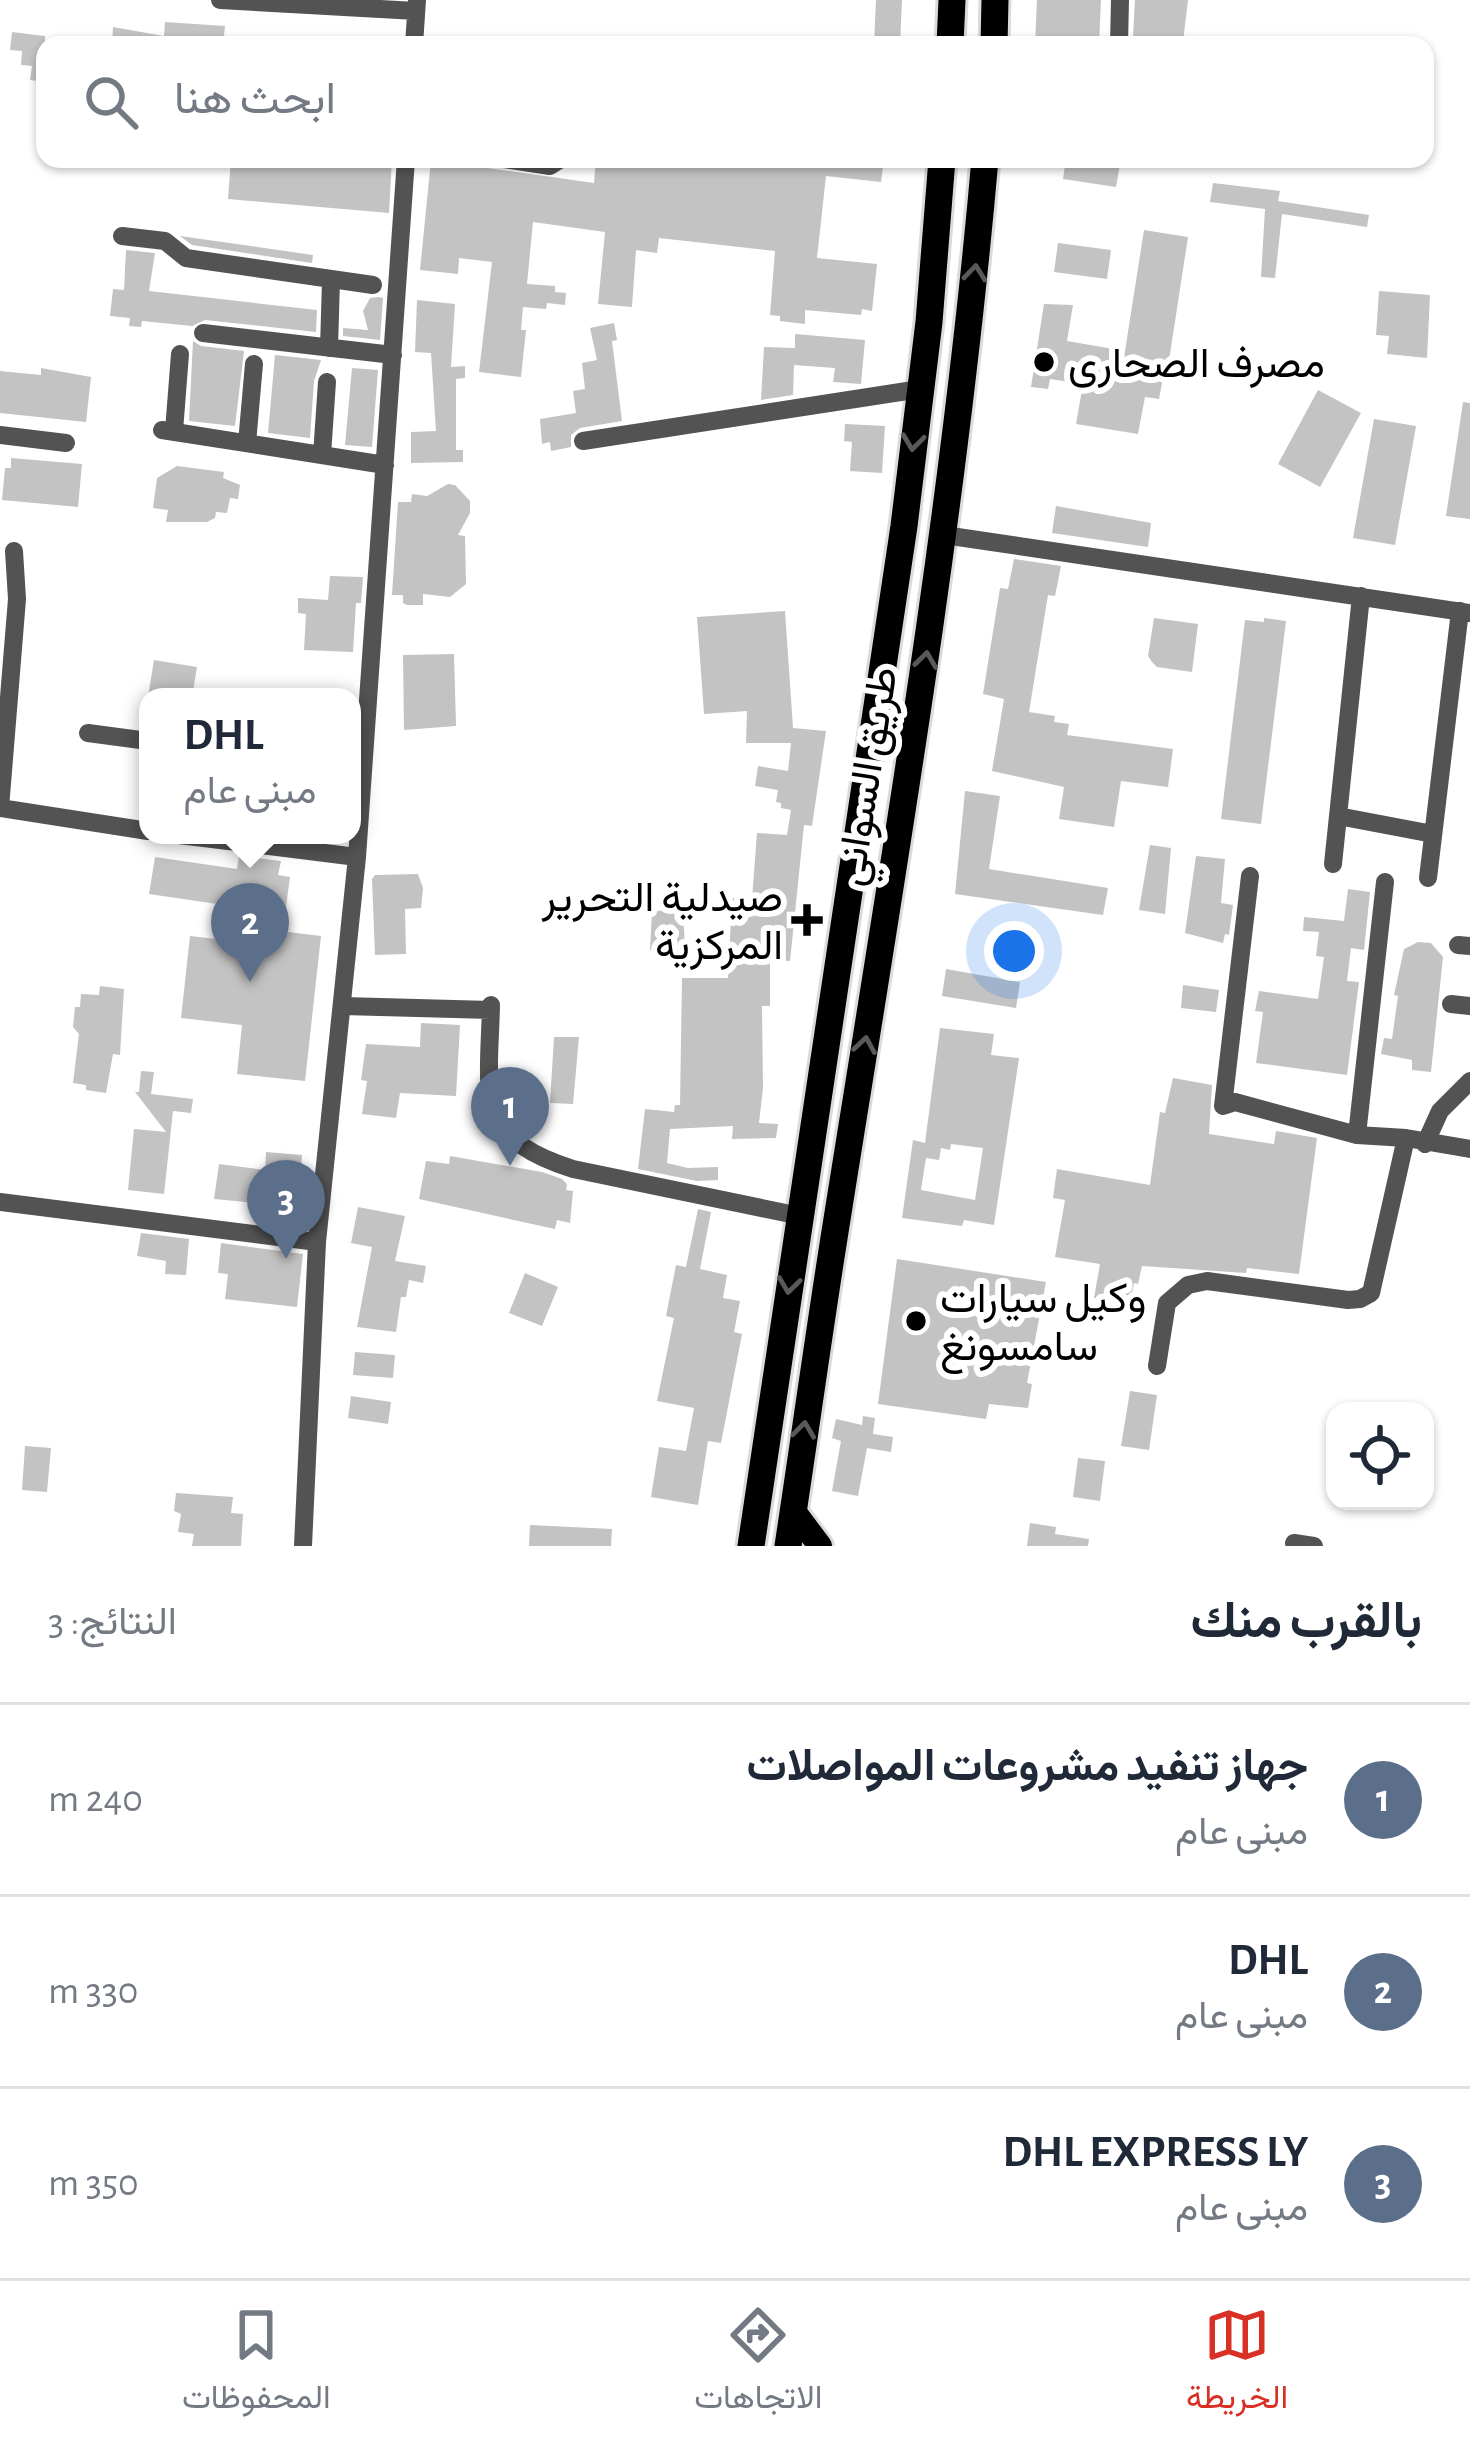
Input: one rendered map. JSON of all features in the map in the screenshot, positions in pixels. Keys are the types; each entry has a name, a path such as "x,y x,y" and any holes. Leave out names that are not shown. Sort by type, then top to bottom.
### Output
{"highway":[{"path":"952,0 953,36"},
{"path":"992,36 995,0"},
{"name":"طريق السواني","path":"751,1546 904,526 941,168"},
{"name":"طريق السواني","path":"788,1546 944,535 984,168"}],"main road":[{"path":"794,1510 820,1546"}],"street":[{"path":"220,0 417,6 415,36"},
{"path":"1119,36 1120,0"},
{"path":"361,725 405,168"},
{"path":"122,236 165,241 186,258 373,285"},
{"path":"329,348 331,280"},
{"path":"203,333 393,355"},
{"path":"180,353 168,430 385,465"},
{"path":"247,443 254,364"},
{"path":"322,455 327,382"},
{"path":"583,441 920,388"},
{"path":"0,435 66,443"},
{"path":"944,535 1465,612 1428,878"},
{"path":"14,551 16,599 0,808 139,830"},
{"path":"1333,864 1361,596"},
{"path":"88,734 139,740"},
{"path":"1338,816 1433,834"},
{"path":"251,844 356,857"},
{"path":"303,1546 317,1242 356,844"},
{"path":"1250,876 1223,1106 1235,1102 1357,1135 1470,1149"},
{"path":"1357,1135 1385,881"},
{"path":"343,1006 491,1008 488,1098 495,1118 514,1140 542,1159 800,1216"},
{"path":"1157,1366 1167,1303 1194,1283 1232,1283 1348,1300 1371,1292 1416,1141 1470,1081"},
{"path":"0,1202 317,1242"}],"building":[{"path":"876,0 902,0 900,36 874,36"},
{"path":"1037,0 1101,0 1099,36 1035,36"},
{"path":"1135,0 1188,0 1184,36 1133,36"},
{"path":"165,22 225,26 224,36 164,36"},
{"path":"113,27 164,36 112,36"},
{"path":"12,32 45,36 36,36 36,81 30,80 32,66 21,65 22,51 10,50"},
{"path":"230,168 392,168 389,213 228,199"},
{"path":"430,168 488,168 594,183 595,168 883,168 881,182 826,176 817,258 877,264 872,311 862,309 861,315 805,310 805,324 780,321 780,316 770,315 775,251 659,238 657,253 636,250 632,307 598,304 605,232 533,222 527,284 555,286 555,292 566,293 565,305 523,307 521,330 526,330 521,377 479,372 492,262 459,258 458,274 420,270"},
{"path":"1065,168 1119,168 1116,187 1063,179"},
{"path":"1213,183 1280,191 1278,201 1369,215 1367,227 1282,214 1275,278 1261,277 1265,209 1210,202"},
{"path":"1144,230 1188,237 1168,367 1175,368 1173,380 1163,378 1159,399 1145,397 1138,434 1076,424 1083,384 1050,379 1048,389 1031,387 1044,304 1073,305 1067,341 1125,351"},
{"path":"180,236 313,255 312,263 192,245"},
{"path":"1058,243 1111,250 1107,279 1054,272"},
{"path":"126,250 155,253 149,291 317,310 316,332 205,320 192,326 142,321 141,327 129,326 130,318 110,316 113,289 124,290"},
{"path":"1379,291 1430,295 1427,358 1387,354 1389,336 1376,335"},
{"path":"370,298 383,298 380,340 343,336 343,328 368,330 363,311"},
{"path":"417,300 455,304 451,367 465,366 465,378 456,379 456,450 463,450 463,462 411,463 411,432 436,431 431,353 415,352"},
{"path":"614,323 622,421 580,428 571,435 571,447 551,451 550,442 542,444 540,419 576,413 573,391 585,389 582,363 597,360 590,328"},
{"path":"795,334 865,340 861,384 833,382 835,368 794,365 793,395 761,400 764,347 795,348"},
{"path":"193,341 244,351 235,426 189,421"},
{"path":"275,355 321,360 314,381 310,438 268,433"},
{"path":"41,368 91,377 86,422 0,413 0,371 41,375"},
{"path":"352,368 378,370 372,447 345,445"},
{"path":"1318,390 1361,413 1320,487 1278,464"},
{"path":"1463,402 1470,403 1470,519 1446,516"},
{"path":"1374,419 1416,426 1395,545 1353,538"},
{"path":"845,424 885,426 882,473 850,471 852,442 844,441"},
{"path":"11,458 82,464 78,507 2,500 5,468 11,468"},
{"path":"177,466 224,472 223,478 240,485 238,499 230,498 227,513 216,512 207,522 166,522 168,510 153,508 157,478"},
{"path":"448,484 470,501 470,513 458,535 465,536 466,584 450,597 423,594 423,605 407,605 403,595 392,595 398,502 411,502 412,494 427,496"},
{"path":"1056,506 1151,523 1148,547 1052,533"},
{"path":"1014,559 1061,566 1055,596 1048,595 1029,712 1055,716 1054,722 1069,724 1067,735 1173,749 1168,787 1121,781 1114,827 1059,819 1064,787 992,771 1004,699 983,694 1000,588 1008,589"},
{"path":"330,576 363,577 353,652 304,650 306,614 298,613 298,598 328,600"},
{"path":"785,611 793,728 826,731 812,826 804,825 790,961 770,960 770,1006 762,1006 759,1123 778,1124 776,1138 732,1139 733,1126 670,1129 667,1163 718,1167 718,1180 697,1181 638,1169 645,1109 674,1112 675,1105 680,1105 682,978 728,978 732,898 752,899 757,833 787,835 791,810 776,802 778,790 755,786 758,766 788,771 791,743 746,743 747,711 704,714 697,617"},
{"path":"1154,618 1198,624 1192,672 1157,667 1152,662 1148,656"},
{"path":"1264,618 1286,621 1261,824 1221,819 1245,620 1264,622"},
{"path":"454,654 456,726 404,730 403,655"},
{"path":"154,660 197,667 194,688 149,688"},
{"path":"965,791 1000,796 989,869 1108,888 1103,915 955,894"},
{"path":"1150,845 1171,848 1165,914 1139,910"},
{"path":"239,856 281,861 278,875 290,877 285,914 149,894 155,857 237,869"},
{"path":"1196,856 1225,859 1221,903 1233,905 1229,935 1225,934 1223,943 1185,933"},
{"path":"418,874 423,888 421,908 405,909 406,954 375,955 372,879 375,875"},
{"path":"1348,889 1370,892 1364,950 1351,948 1347,981 1359,982 1347,1075 1256,1063 1263,1012 1255,1011 1259,991 1318,999 1324,957 1316,956 1319,932 1303,931 1304,917 1344,921"},
{"path":"683,907 685,949 672,948 660,955 650,950 652,912"},
{"path":"272,930 321,936 305,1081 237,1074 242,1025 181,1018 190,936 270,945"},
{"path":"1418,942 1431,943 1443,957 1431,1072 1412,1070 1412,1060 1381,1054 1384,1038 1392,1039 1398,996 1394,995 1404,949"},
{"path":"946,969 1020,982 1016,1008 942,996"},
{"path":"1183,985 1219,990 1216,1012 1181,1008"},
{"path":"100,986 124,989 120,1055 113,1054 106,1093 73,1083 79,1034 73,1027 75,1007 80,1007 81,994 99,995"},
{"path":"421,1023 460,1025 456,1096 400,1093 396,1118 362,1114 366,1044 420,1047"},
{"path":"940,1028 994,1034 991,1055 1019,1058 994,1225 902,1218 913,1140 925,1143","holes":["951,1144 983,1148 975,1200 921,1190 926,1158 939,1160 941,1148 950,1150"]},
{"path":"554,1037 579,1037 573,1104 550,1103"},
{"path":"141,1071 154,1072 151,1094 193,1099 191,1113 173,1111 164,1194 128,1190 134,1129 166,1132 135,1092 139,1092"},
{"path":"1173,1078 1212,1085 1209,1134 1274,1144 1276,1131 1317,1138 1299,1274 1142,1266 1130,1304 1094,1298 1100,1264 1055,1257 1065,1200 1053,1198 1057,1169 1150,1185 1160,1112 1165,1113"},
{"path":"266,1152 302,1155 298,1207 214,1199 219,1164 265,1170"},
{"path":"450,1156 562,1179 566,1190 573,1191 570,1223 557,1220 555,1229 419,1199 426,1161 449,1164"},
{"path":"358,1207 405,1216 395,1261 426,1266 423,1283 409,1280 406,1297 401,1297 396,1332 357,1327 372,1247 351,1243"},
{"path":"698,1209 711,1212 700,1269 727,1275 723,1298 740,1301 734,1332 742,1334 721,1443 708,1441 698,1505 651,1497 659,1447 686,1451 694,1408 657,1401 674,1318 666,1316 676,1265 686,1267"},
{"path":"141,1233 189,1239 186,1275 165,1274 166,1261 137,1256"},
{"path":"221,1243 303,1254 297,1307 225,1299 228,1274 218,1273"},
{"path":"897,1259 1046,1282 1027,1383 1032,1384 1028,1408 989,1404 986,1419 878,1404"},
{"path":"525,1273 558,1287 542,1326 509,1313"},
{"path":"355,1352 395,1355 393,1378 353,1375"},
{"path":"1130,1391 1157,1395 1149,1450 1121,1446"},
{"path":"351,1396 391,1402 388,1424 348,1418"},
{"path":"863,1416 875,1418 873,1434 893,1437 891,1452 867,1448 858,1496 832,1491 841,1441 832,1438 836,1419 862,1425"},
{"path":"25,1446 51,1448 47,1492 22,1490"},
{"path":"1078,1458 1105,1461 1100,1501 1073,1497"},
{"path":"176,1493 233,1497 231,1513 243,1514 241,1546 192,1546 194,1534 178,1532 181,1514 174,1511"},
{"path":"1030,1523 1056,1527 1055,1534 1089,1539 1088,1546 1027,1546"},
{"path":"530,1525 612,1529 611,1546 529,1546"}],"place":[{"name":"مصرف الصحارى","path":"1044,362"},
{"name":"صيدلية التحرير المركزية","path":"807,920"},
{"name":"DHL","path":"250,982"},
{"name":"جهاز تنفيد مشروعات المواصلات","path":"510,1166"},
{"name":"DHL EXPRESS LY","path":"286,1259"},
{"name":"وكيل سيارات سامسونغ","path":"916,1321"}]}
